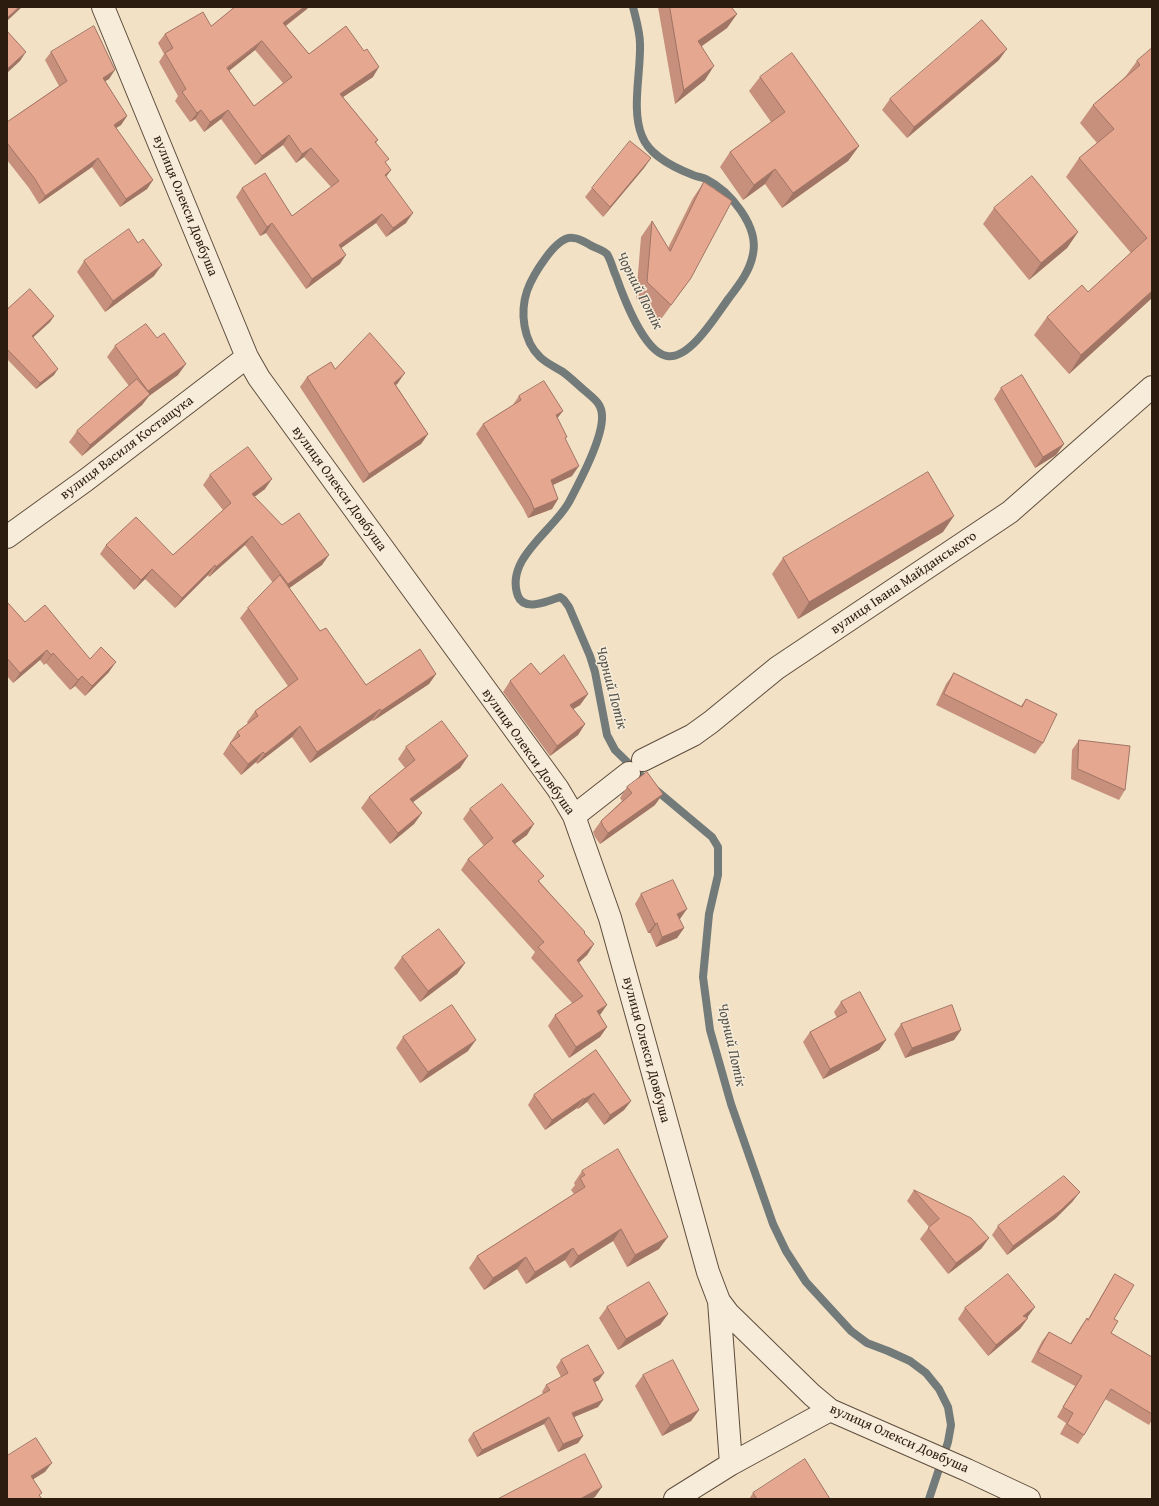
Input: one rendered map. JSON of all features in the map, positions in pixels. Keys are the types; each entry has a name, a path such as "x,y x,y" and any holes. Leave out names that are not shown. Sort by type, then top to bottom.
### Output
{"street":[{"name":"вулиця Олекси Довбуша","path":"103,7 247,357 259,378 558,789 574,816 610,918 708,1272 719,1301 728,1313 812,1395 830,1410 1030,1499"},
{"name":"вулиця Василя Костащука","path":"7,537 86,480 247,357"},
{"name":"вулиця Івана Майданського","path":"574,816 636,766 693,735 777,668 1010,512 1152,387"},
{"path":"719,1301 731,1464"},
{"path":"674,1499 731,1464 830,1410"}],"building":[{"path":"7,7 19,7 7,18"},
{"path":"235,7 304,7 283,23 309,54 346,26 364,51 367,49 379,67 340,94 378,140 375,142 389,159 385,162 391,170 385,175 413,213 393,228 382,214 339,245 346,255 312,279 272,223 267,227 242,188 265,173 292,216 339,181 311,148 302,154 289,135 262,156 228,110 210,122 201,110 197,113 182,92 186,89 165,53 173,48 165,34 203,12 211,26","holes":["262,41 292,77 254,106 227,68"]},
{"path":"670,7 731,7 737,14 698,41 714,66 684,90"},
{"path":"982,20 1007,49 914,127 890,99"},
{"path":"94,26 115,70 103,78 127,116 114,125 153,180 126,199 98,158 45,196 35,179 7,143 7,122 67,81 51,52"},
{"path":"7,31 26,52 7,69"},
{"path":"1152,48 1152,291 1081,355 1047,317 1082,285 1088,292 1147,238 1079,158 1114,129 1093,105 1140,65 1137,61"},
{"path":"792,53 859,146 793,193 775,169 754,185 730,152 785,112 760,77"},
{"path":"630,141 651,158 610,207 592,188"},
{"path":"1032,176 1078,232 1041,263 994,208"},
{"path":"704,182 732,201 691,278 671,305 647,282 652,221 670,251"},
{"path":"129,229 138,243 143,239 162,265 113,301 84,261"},
{"path":"30,289 54,316 32,336 58,369 40,383 7,349 7,306 8,308"},
{"path":"146,324 157,338 164,333 186,364 148,391 115,346"},
{"path":"370,333 405,373 394,383 428,434 369,474 307,377 331,362 335,369"},
{"path":"1022,375 1064,444 1043,457 1001,388"},
{"path":"137,379 150,394 90,445 77,431"},
{"path":"544,381 563,411 556,415 567,437 565,438 579,466 551,480 558,499 534,509 530,499 483,424 521,400 519,396"},
{"path":"248,447 272,479 252,494 282,525 299,513 329,555 288,584 252,536 216,567 215,565 182,598 152,569 141,580 106,545 136,517 173,555 231,503 210,475"},
{"path":"928,472 954,516 809,602 783,558"},
{"path":"280,575 320,631 326,628 366,685 420,649 436,674 381,711 380,709 317,752 300,726 265,754 263,752 248,764 230,743 240,736 237,732 258,716 255,711 298,679 248,608"},
{"path":"7,602 25,622 45,605 90,659 101,647 116,662 92,686 82,676 78,680 53,653 51,655 47,650 20,673 7,658"},
{"path":"564,655 588,694 570,705 585,724 557,746 510,681 531,663 540,674"},
{"path":"954,673 1022,707 1026,699 1057,714 1043,743 944,694"},
{"path":"442,721 468,756 410,799 422,813 398,833 369,797 415,760 406,747"},
{"path":"1079,740 1130,746 1125,790 1078,769"},
{"path":"647,772 663,794 608,833 601,821 632,793 627,787"},
{"path":"502,784 534,824 512,841 544,876 538,881 585,932 584,933 594,944 577,960 607,1005 597,1011 607,1027 576,1047 555,1015 583,996 538,947 544,942 468,859 493,838 470,809"},
{"path":"673,880 687,909 677,914 684,928 662,937 657,923 655,924 641,894"},
{"path":"439,929 465,963 428,991 402,957"},
{"path":"860,992 886,1040 830,1069 810,1032 847,1012 841,1002"},
{"path":"452,1005 476,1040 428,1072 403,1037"},
{"path":"952,1005 961,1030 912,1048 901,1024"},
{"path":"596,1050 631,1101 610,1115 594,1093 584,1098 552,1120 534,1095"},
{"path":"618,1149 668,1237 635,1255 621,1229 578,1256 573,1248 535,1272 526,1257 493,1278 477,1256 585,1187 580,1178 585,1175 582,1171"},
{"path":"1064,1176 1080,1192 1061,1210 1013,1246 998,1226"},
{"path":"914,1190 971,1218 989,1238 956,1263 928,1228 939,1219"},
{"path":"1008,1274 1035,1307 1023,1316 1028,1318 996,1345 965,1308"},
{"path":"1115,1274 1134,1285 1114,1319 1118,1321 1111,1333 1152,1357 1152,1414 1111,1389 1084,1435 1067,1424 1073,1413 1063,1407 1082,1376 1038,1352 1049,1332 1071,1344 1087,1318 1088,1320"},
{"path":"649,1282 668,1314 626,1339 607,1307"},
{"path":"588,1345 604,1373 593,1379 603,1400 572,1413 583,1436 563,1444 549,1417 482,1450 473,1433 550,1390 546,1385 568,1373 561,1360"},
{"path":"673,1360 699,1410 670,1425 643,1375"},
{"path":"36,1438 52,1463 31,1476 42,1493 39,1495 42,1499 7,1499 7,1456"},
{"path":"585,1454 602,1487 580,1499 498,1499"},
{"path":"805,1459 830,1499 757,1499 753,1493"}],"waterway":[{"name":"Чорний Потік","path":"633,7 640,39 637,115 645,143 663,160 695,176 706,179 724,192 733,201 741,210 752,232 754,243 752,260 744,278 694,344 685,351 676,355 667,356 658,352 650,345 643,334 629,309 607,254 582,240 573,238 566,239 552,250 539,267 527,291 525,299 524,326 530,343 540,357 566,374 599,404 602,411 602,416 599,436 595,447 569,502 562,513 524,557 518,570 516,582 518,596 521,601 531,604 543,603 560,597 564,600 569,607 590,656 595,672 607,735 615,750 656,790 712,837 718,847 718,875 709,914 703,977 710,1030 731,1104 773,1224 786,1251 806,1282 851,1331 867,1343 910,1361 926,1373 939,1389 948,1407 951,1425 948,1442 929,1499"}]}
